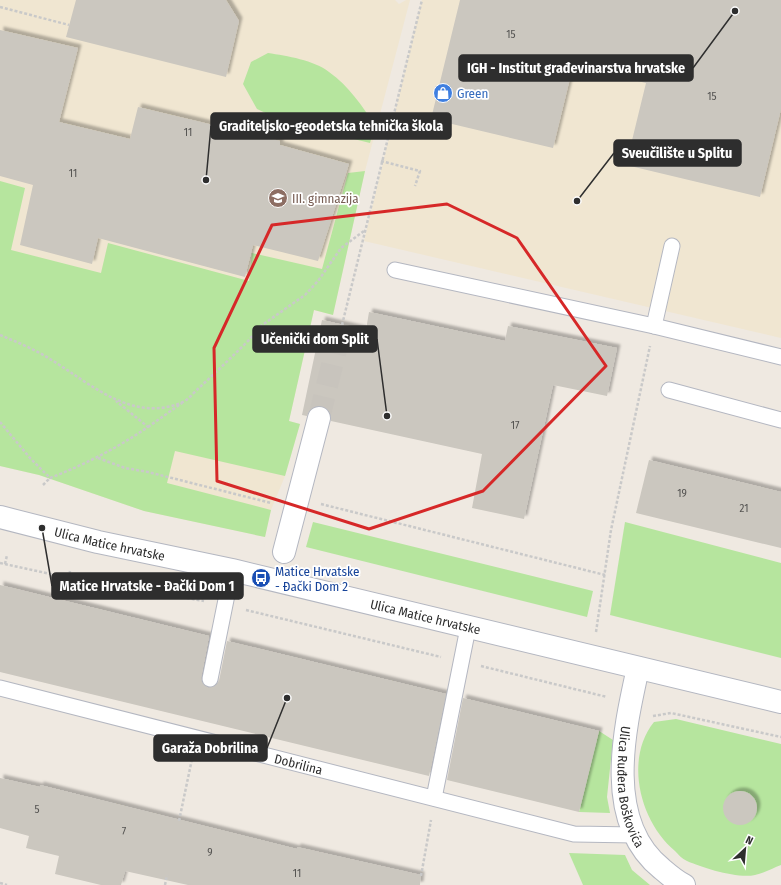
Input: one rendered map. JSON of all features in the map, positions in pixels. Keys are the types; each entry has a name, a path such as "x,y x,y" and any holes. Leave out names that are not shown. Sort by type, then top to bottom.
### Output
{"street":[{"path":"284,552 319,418"},
{"name":"Ulica Matice hrvatske","path":"0,517 98,542 232,570 468,628 781,702"},
{"name":"Ulica Ruđera Boškovića","path":"638,668 629,710 623,766 624,800 635,835 651,860 677,882 684,885"}],"lane":[{"path":"654,326 672,246"},
{"path":"395,270 654,326 781,356"},
{"path":"669,390 781,420"},
{"path":"210,679 232,570"},
{"path":"434,798 468,628"},
{"name":"Dobrilina","path":"0,688 574,834 635,835"}],"path":[{"path":"342,325 381,161 422,0"},
{"path":"0,7 69,25"},
{"path":"381,161 420,172 415,186"},
{"path":"43,485 50,478 98,458 120,446 184,401 250,340 258,328 305,295 318,281 341,248 364,231"},
{"path":"598,627 611,530 654,326"},
{"path":"0,335 27,346 50,359 113,400 148,426"},
{"path":"113,400 146,408 159,408 184,401"},
{"path":"0,422 30,458 50,478"},
{"path":"98,458 125,468 296,504 605,575"},
{"path":"5,564 7,555"},
{"path":"0,563 69,578 225,606 609,698 629,710 652,716 671,713 781,737"},
{"path":"69,578 70,571"},
{"path":"179,821 197,738"},
{"path":"421,876 434,798"},
{"path":"165,885 167,875"},
{"path":"0,883 7,885"}],"highlighted area":[{"path":"447,204 517,238 606,366 483,491 369,529 217,481 214,348 272,225"}],"shaded area":[{"path":"0,0 395,0 399,4 406,0 410,0 365,171 333,315 314,310 289,421 300,424 285,476 271,510 265,537 144,511 39,475 0,466"},
{"path":"422,0 781,0 781,338 364,241"}],"green space":[{"path":"268,53 292,57 316,64 343,84 355,97 375,125 370,143 285,122 257,109 243,84 251,62"},
{"path":"365,171 333,315 314,310 289,421 300,424 285,476 175,451 167,483 271,510 265,537 144,511 39,475 0,466 0,181 25,188 11,250 101,273 108,243 249,281 252,253 322,269 348,173"},
{"path":"313,522 593,591 587,617 306,547"},
{"path":"625,522 781,563 781,658 610,615"},
{"path":"676,719 781,744 781,865 755,875 748,876 730,874 702,867 685,860 663,839 653,824 645,807 640,790 638,771 640,754 645,737 654,722"},
{"path":"599,731 613,740 607,797 610,813 579,812"},
{"path":"569,853 625,855 632,870 650,885 583,885"}],"building":[{"path":"76,0 226,0 239,21 226,77 66,37"},
{"path":"460,0 781,0 781,109 760,197 626,165 646,83 573,66 553,148 431,119"},
{"path":"0,30 78,48 59,122 130,139 138,107 280,141 280,145 349,164 318,261 253,245 245,277 98,238 92,264 20,245 33,185 0,176"},
{"path":"369,312 505,341 508,326 617,348 607,396 553,385 524,519 472,508 482,454 331,421 331,415 328,409 322,406 316,406 310,409 307,416 302,415 322,320 366,330"},
{"path":"649,460 781,492 781,548 636,513"},
{"path":"0,585 209,636 201,678 202,682 208,688 213,687 219,681 227,641 446,694 429,776 0,672"},
{"path":"463,698 599,731 579,812 447,780"},
{"path":"0,778 40,787 40,785 297,849 297,847 421,875 420,885 188,885 125,871 121,885 101,885 55,874 59,856 26,848 29,836 0,828"},
{"path":"737,791 743,791 752,796 756,802 756,814 752,820 743,825 737,825 728,820 723,811 723,805 728,796"}],"tunnel":[{"path":"319,418 342,325"}],"place":[{"name":"IGH - Institut građevinarstva hrvatske","path":"735,11"},
{"name":"Green","path":"443,93"},
{"name":"Graditeljsko-geodetska tehnička škola","path":"206,180"},
{"name":"III. gimnazija","path":"278,198"},
{"name":"Sveučilište u Splitu","path":"577,201"},
{"name":"Učenički dom Split","path":"387,416"},
{"name":"Matice Hrvatske - Đački Dom 1","path":"42,528"},
{"name":"Matice Hrvatske - Đački Dom 2","path":"261,578"},
{"name":"Garaža Dobrilina","path":"287,698"}]}
